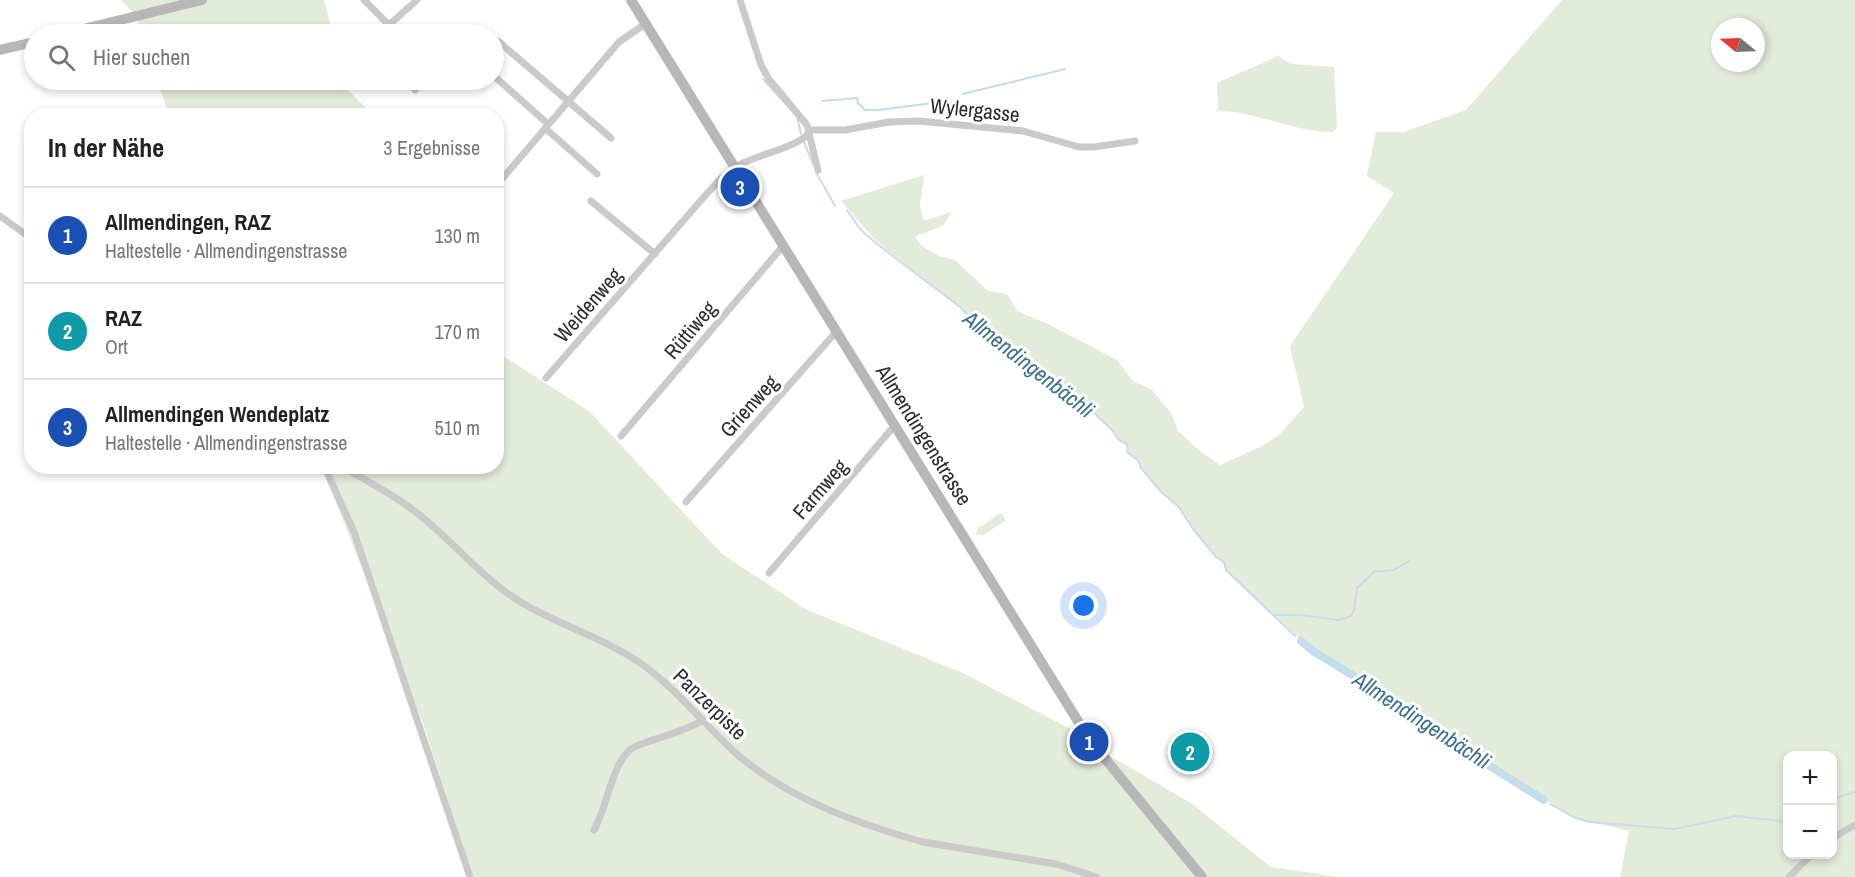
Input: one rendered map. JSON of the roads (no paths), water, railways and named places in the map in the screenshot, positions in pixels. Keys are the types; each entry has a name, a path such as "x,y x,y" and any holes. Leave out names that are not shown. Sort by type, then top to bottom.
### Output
{"street":[{"path":"104,24 202,0"},
{"path":"363,0 388,24"},
{"path":"390,24 417,0"},
{"name":"Allmendingenstrasse","path":"631,0 1089,739 1202,877"},
{"path":"740,0 761,65 769,79 805,121 818,170"},
{"path":"504,177 619,42 645,24"},
{"path":"0,50 24,44"},
{"path":"504,45 611,138"},
{"path":"504,85 597,174"},
{"name":"Wylergasse","path":"734,168 799,141 809,131 845,129 889,122 919,121 1023,131 1079,147 1135,141"},
{"name":"Weidenweg","path":"546,378 711,189 734,168"},
{"path":"591,201 655,254"},
{"path":"0,216 24,233"},
{"name":"Rüttiweg","path":"621,436 783,246"},
{"name":"Grienweg","path":"686,502 836,332"},
{"name":"Farmweg","path":"770,573 895,425"},
{"path":"328,474 354,532 470,877"},
{"name":"Panzerpiste","path":"354,474 417,513 507,593 537,612 613,646 645,666 739,755 777,783 814,803 886,831 923,842 1056,864 1097,877"},
{"path":"594,830 604,812 611,783 621,761 630,749 691,728 703,720"},
{"path":"1837,836 1855,825"},
{"path":"1789,877 1808,859"}],"waterway":[{"path":"963,94 1065,69"},
{"path":"763,79 791,110"},
{"path":"822,101 857,98 858,103 865,110 933,103"},
{"path":"797,116 801,134"},
{"name":"Allmendingenbächli","path":"804,142 814,166"},
{"name":"Allmendingenbächli","path":"816,172 835,206"},
{"name":"Allmendingenbächli","path":"847,210 860,229 877,244 960,307 993,337 1015,350 1025,360 1071,391 1112,430 1119,440 1127,444 1128,453 1138,460 1141,468 1162,493 1178,506 1193,529 1216,557 1224,562 1226,570 1295,636"},
{"path":"1273,615 1299,615 1339,620 1351,616 1357,588 1374,572 1394,570 1409,561"},
{"name":"Allmendingenbächli","path":"1301,641 1313,651 1416,714 1434,731 1544,800"},
{"name":"Allmendingenbächli","path":"1837,797 1855,792"},
{"name":"Allmendingenbächli","path":"1550,804 1575,818 1590,822 1674,829 1736,816 1783,821"}],"place":[{"name":"Allmendingen Wendeplatz","path":"740,187"},
{"name":"Allmendingen, RAZ","path":"1089,742"},
{"name":"RAZ","path":"1190,752"}]}
